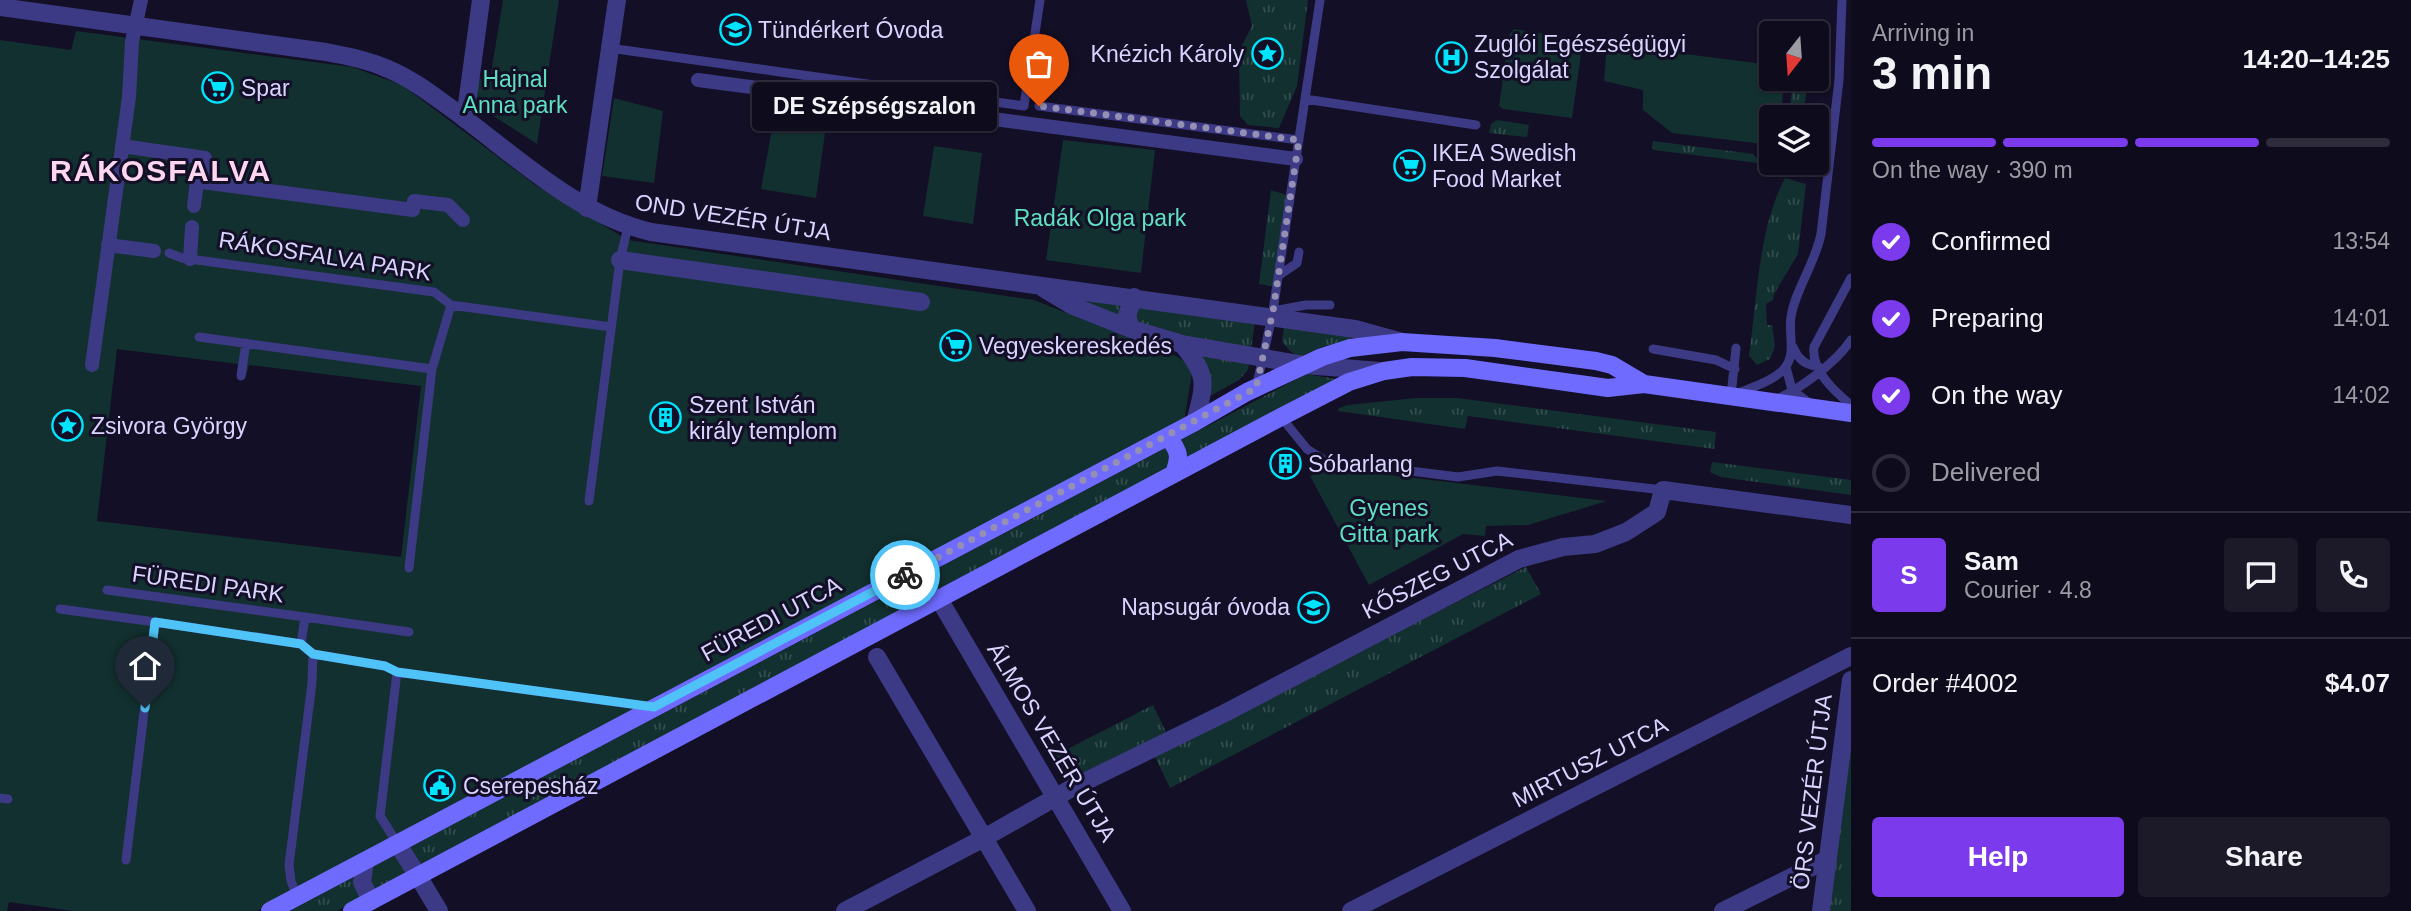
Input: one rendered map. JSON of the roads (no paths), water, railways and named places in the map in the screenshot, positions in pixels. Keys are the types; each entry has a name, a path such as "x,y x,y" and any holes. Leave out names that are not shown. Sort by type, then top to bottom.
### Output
{"main road":[{"name":"FÜREDI UTCA","path":"270,911 1256,388 1340,350 1402,342 1495,348 1612,365 1644,384"},
{"path":"352,911 374,906 418,876 1349,382 1384,371 1412,367 1465,368 1608,388 1644,384 1851,413"},
{"path":"1168,437 1178,451 1174,474"}],"street":[{"path":"92,365 141,0"},
{"path":"465,119 481,0"},
{"path":"587,208 617,0"},
{"name":"OND VEZÉR ÚTJA","path":"0,7 326,52 363,60 408,78 555,187 587,208 628,227 661,234 1037,285 1272,314 1356,328 1402,342"},
{"path":"698,80 1296,159"},
{"path":"122,146 205,158 202,183 413,210 414,201 448,205 463,220"},
{"name":"RÁKOSFALVA PARK","path":"194,206 197,182 202,183"},
{"name":"RÁKOSFALVA PARK","path":"186,258 192,227"},
{"path":"108,245 162,252"},
{"path":"620,260 921,302"},
{"name":"OND VEZÉR ÚTJA","path":"1037,285 1073,306 1131,329 1182,344 1305,365 1384,371"},
{"path":"1131,329 1127,315 1133,297"},
{"path":"1182,344 1196,361 1203,377 1204,387 1195,422"},
{"path":"1663,490 1851,515"},
{"name":"KŐSZEG UTCA","path":"984,838 1057,797 1519,559 1563,547 1595,544 1626,532 1657,512 1663,490"},
{"name":"ÁLMOS VEZÉR ÚTJA","path":"939,599 1122,911"},
{"name":"MIRTUSZ UTCA","path":"1351,911 1851,656"},
{"path":"877,657 1027,911"},
{"name":"ÖRS VEZÉR ÚTJA","path":"1821,911 1851,680"},
{"path":"845,911 984,838"},
{"path":"397,843 439,911"},
{"path":"1723,911 1828,859"},
{"path":"365,862 362,882 374,906"}],"lane":[{"path":"610,48 1024,106 1040,0"},
{"path":"1256,388 1272,314 1320,0"},
{"path":"1731,396 1779,374 1786,367 1792,346 1791,315 1818,249 1821,234 1839,80 1842,0"},
{"path":"1305,99 1475,125"},
{"path":"1039,106 1299,140"},
{"path":"589,501 620,260 628,227"},
{"path":"162,252 186,258"},
{"path":"1278,276 1297,263 1298,252"},
{"name":"RÁKOSFALVA PARK","path":"186,258 434,292 451,305 611,327"},
{"path":"1851,278 1814,347 1813,356 1819,369 1851,405"},
{"path":"1272,314 1306,304 1330,305"},
{"path":"409,568 432,369 451,305"},
{"path":"199,337 432,369"},
{"path":"1770,402 1828,365 1842,353 1851,340"},
{"path":"241,376 246,343"},
{"path":"1792,346 1805,364 1819,369"},
{"path":"1731,396 1737,348"},
{"path":"1653,349 1716,360 1735,369"},
{"path":"1786,367 1792,390 1821,409"},
{"path":"1281,417 1307,449 1324,460 1458,477 1497,471 1663,490"},
{"path":"920,567 939,599"},
{"name":"FÜREDI PARK","path":"107,590 409,632"},
{"name":"FÜREDI PARK","path":"60,609 301,644 305,617"},
{"name":"FÜREDI PARK","path":"126,860 155,622"},
{"path":"301,644 313,654 385,666 397,672 654,707"},
{"path":"297,897 289,865 312,683 313,654"},
{"path":"397,672 380,816 397,843"}],"place":[{"name":"Tündérkert Óvoda","path":"735,30"},
{"name":"Knézich Károly","path":"1267,54"},
{"name":"Zuglói Egészségügyi Szolgálat","path":"1451,57"},
{"name":"Spar","path":"218,88"},
{"name":"DE Szépségszalon","path":"1039,106"},
{"name":"IKEA Swedish Food Market","path":"1409,166"},
{"name":"Vegyeskereskedés","path":"956,346"},
{"name":"Szent István király templom","path":"666,418"},
{"name":"Zsivora György","path":"68,426"},
{"name":"Sóbarlang","path":"1285,464"},
{"name":"Napsugár óvoda","path":"1313,607"},
{"name":"Cserepesház","path":"440,786"}],"district":[{"name":"RÁKOSFALVA","path":"161,170"}],"park label":[{"name":"Hajnal Anna park","path":"515,92"},
{"name":"Radák Olga park","path":"1100,218"},
{"name":"Gyenes Gitta park","path":"1389,521"}]}
